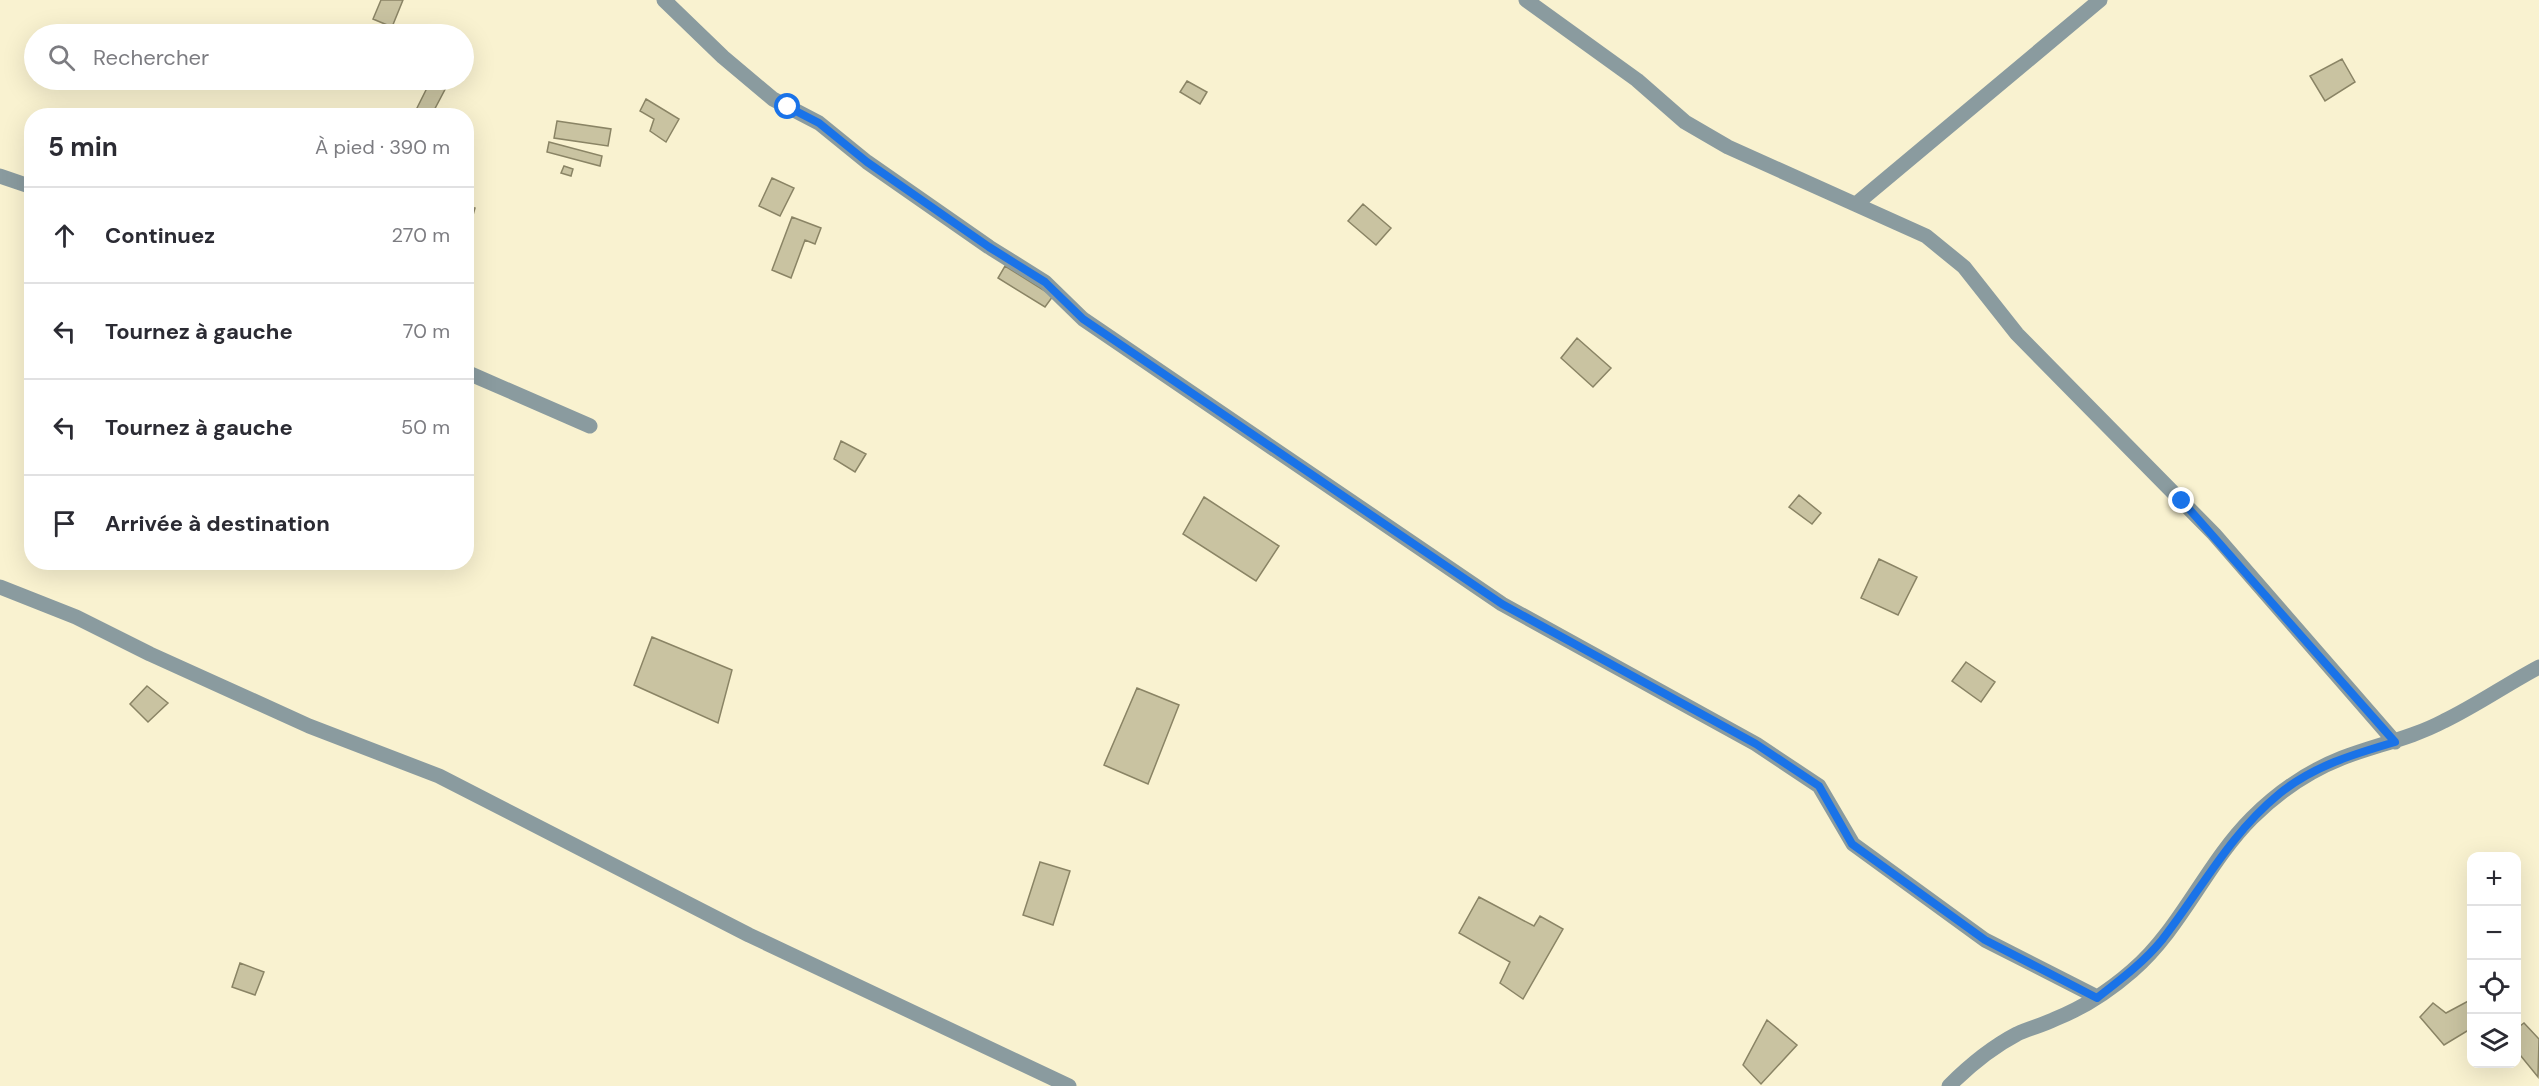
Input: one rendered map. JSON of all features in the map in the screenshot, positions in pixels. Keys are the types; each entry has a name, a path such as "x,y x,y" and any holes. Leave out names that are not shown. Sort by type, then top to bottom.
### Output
{"street":[{"path":"664,0 723,57 773,99 819,123 867,162 989,247 1045,282 1083,319 1502,604 1756,744 1819,786 1852,844 1985,940 2097,998"},
{"path":"1526,0 1637,80 1685,122 1728,147 1926,236 1964,267 2017,334 2214,534 2395,742"},
{"path":"1856,204 2100,0"},
{"path":"0,176 24,184"},
{"path":"474,375 590,426"},
{"path":"0,587 76,617 150,654 309,726 439,776 749,935 1062,1085"},
{"path":"1949,1086 1985,1054 2017,1034 2057,1018 2097,998 2133,970 2162,940 2223,852 2252,818 2280,793 2305,776 2342,758 2395,742 2444,722 2539,668"}],"building":[{"path":"381,0 403,0 393,24 385,24 373,19"},
{"path":"2342,59 2355,82 2325,101 2310,76"},
{"path":"1187,81 1207,92 1200,104 1180,92"},
{"path":"426,90 445,90 435,108 417,108"},
{"path":"646,99 679,119 666,142 650,131 654,119 640,111"},
{"path":"557,121 611,129 608,146 554,138"},
{"path":"549,142 602,156 600,166 547,152"},
{"path":"564,166 573,169 571,176 561,173"},
{"path":"772,178 794,188 780,216 759,206"},
{"path":"1363,204 1391,228 1376,245 1348,221"},
{"path":"792,217 821,228 815,244 805,240 791,278 772,270"},
{"path":"1005,266 1053,296 1045,307 998,278"},
{"path":"1577,338 1611,368 1593,387 1561,358"},
{"path":"841,441 866,454 855,472 834,459"},
{"path":"1799,495 1821,513 1812,524 1789,507"},
{"path":"1204,497 1279,546 1256,581 1183,534"},
{"path":"1879,559 1917,577 1898,615 1861,598"},
{"path":"652,637 732,670 718,723 634,685"},
{"path":"1966,662 1995,682 1981,702 1952,681"},
{"path":"147,686 168,703 148,722 130,704"},
{"path":"1137,688 1179,705 1148,784 1104,765"},
{"path":"1040,862 1070,871 1053,925 1023,915"},
{"path":"1479,897 1534,926 1540,916 1563,929 1523,999 1500,983 1510,962 1459,933"},
{"path":"240,963 264,972 255,995 232,987"},
{"path":"2467,1002 2467,1031 2444,1045 2420,1017 2433,1003 2446,1013"},
{"path":"1767,1020 1797,1045 1761,1084 1743,1065"},
{"path":"2524,1023 2539,1039 2538,1077 2521,1056 2521,1025"}],"route":[{"path":"788,107 819,123 867,162 989,247 1045,282 1083,319 1502,604 1756,744 1819,786 1852,844 1985,940 2097,998 2133,970 2162,940 2223,852 2252,818 2280,793 2305,776 2342,758 2395,742 2214,534 2182,501"}]}
